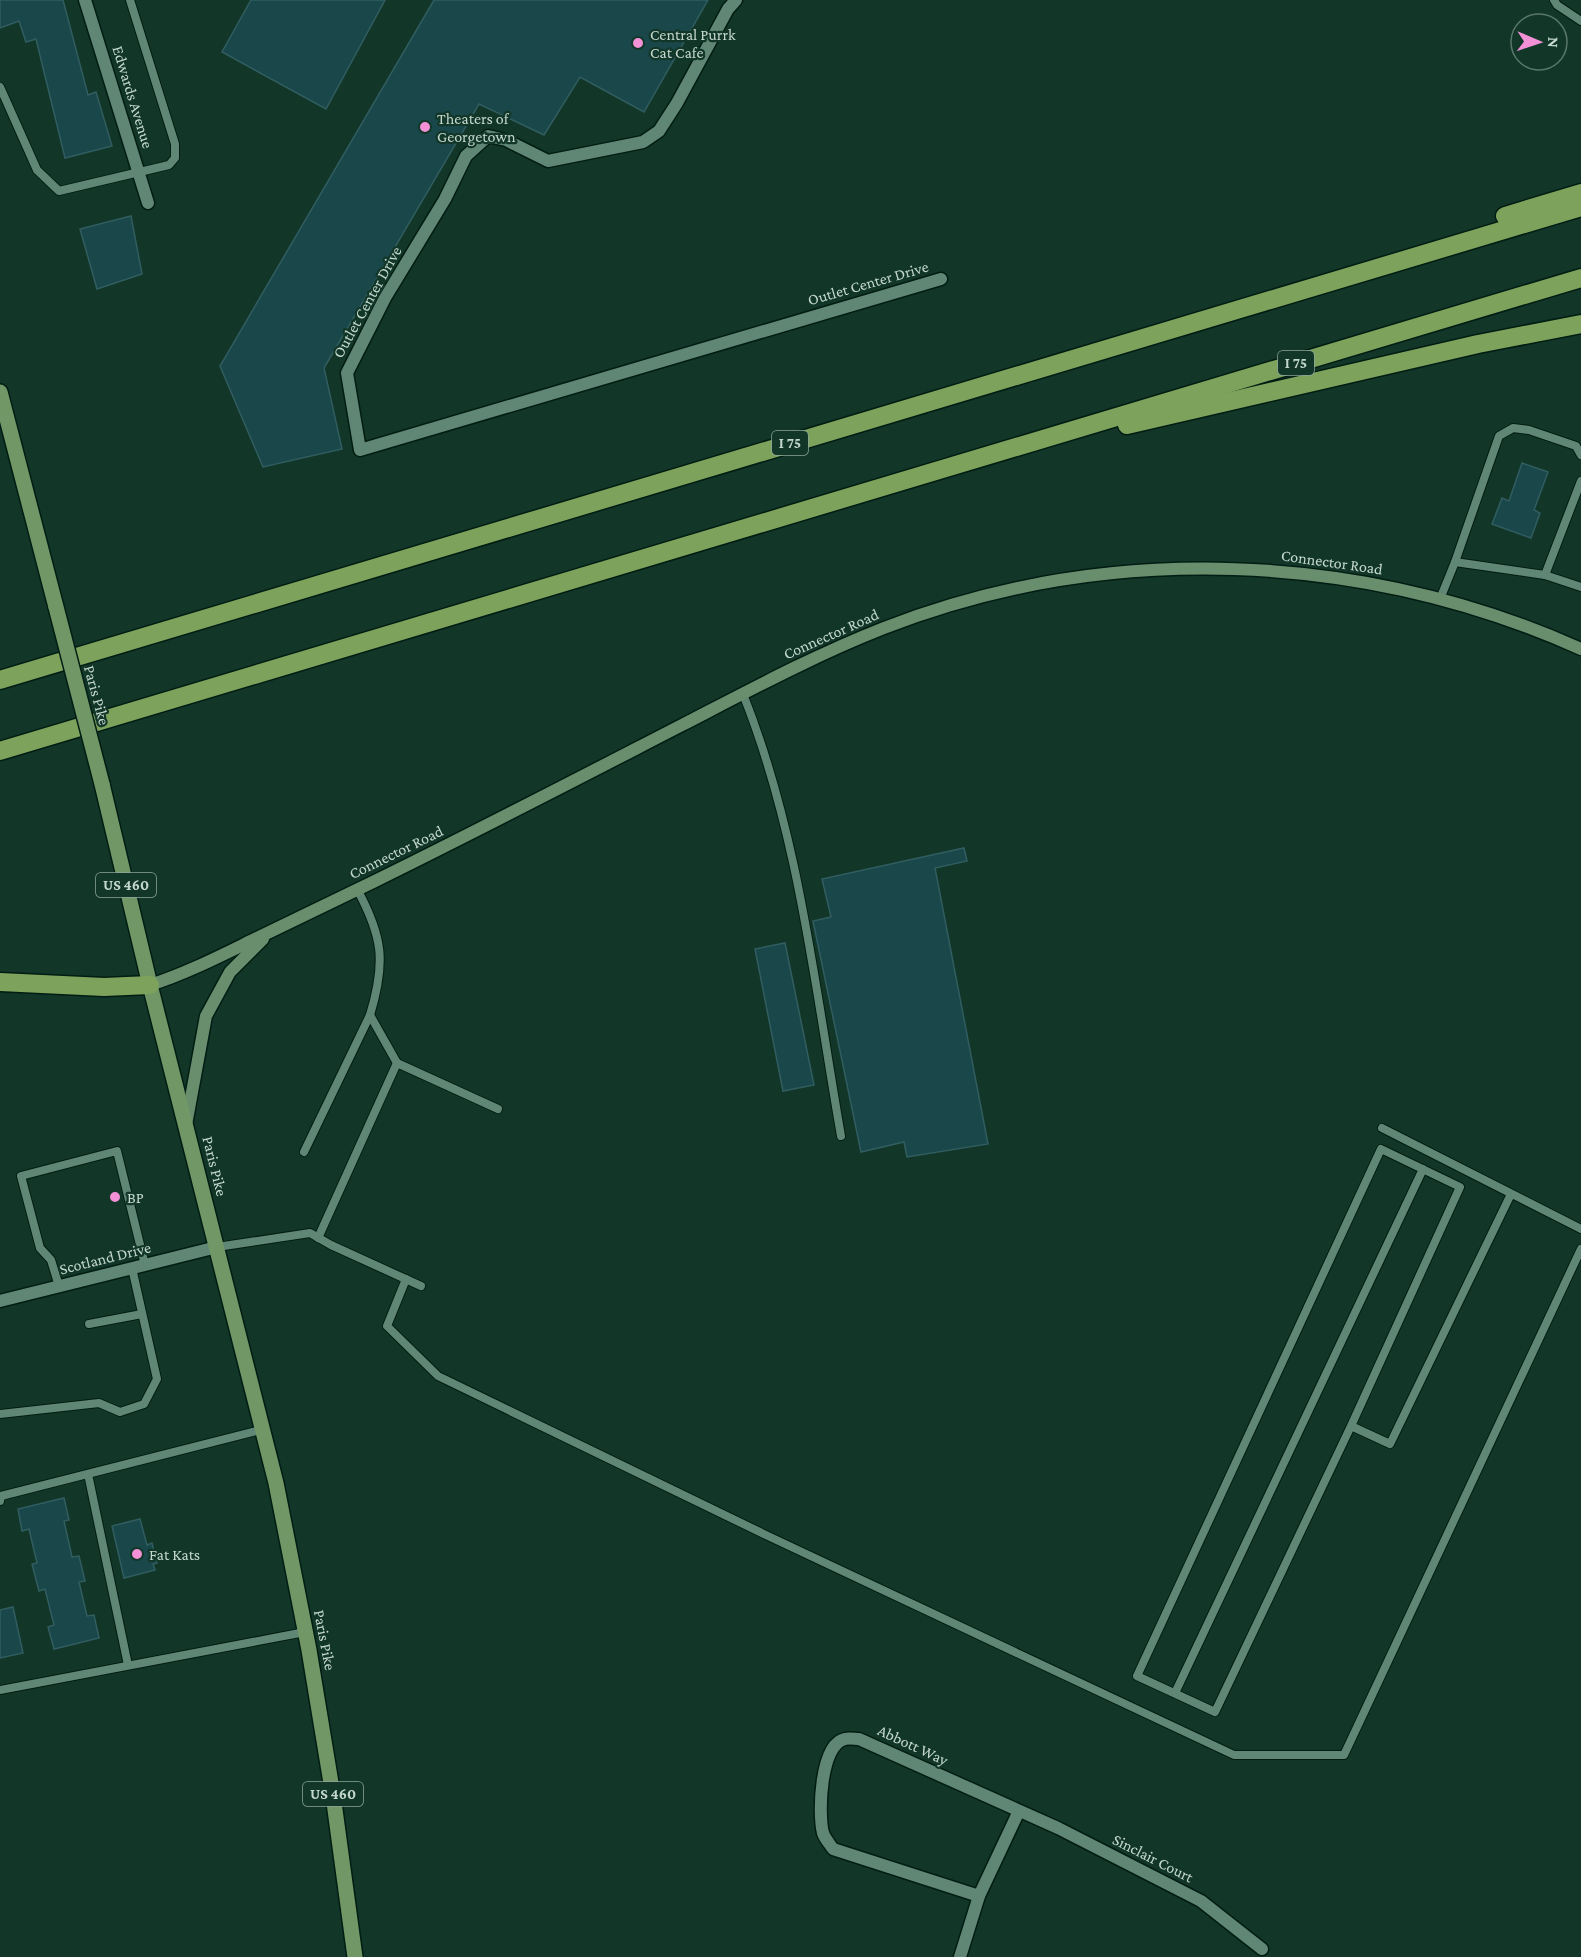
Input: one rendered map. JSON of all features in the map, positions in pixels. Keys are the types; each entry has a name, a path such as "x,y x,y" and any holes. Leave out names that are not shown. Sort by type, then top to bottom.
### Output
{"highway":[{"path":"1260,303 1454,232 1581,193"},
{"name":"I 75","path":"0,680 1581,207"},
{"name":"I 75","path":"0,751 1581,278"},
{"path":"1011,448 1136,423 1478,344 1581,324"},
{"path":"0,982 104,987 150,985"}],"main road":[{"name":"Paris Pike","path":"0,392 102,784 150,985 264,1429 305,1632 333,1795 355,1957"},
{"name":"Connector Road","path":"150,985 198,967 357,890 743,694 854,641 915,617 1005,591 1080,576 1162,569 1257,569 1319,575 1440,599 1506,618 1581,649"},
{"path":"186,1126 206,1016 230,972 271,931"}],"street":[{"name":"Edwards Avenue","path":"85,0 148,204"},
{"name":"Outlet Center Drive","path":"736,0 728,9 677,104 659,131 643,142 570,159 548,161 506,140 488,136 466,156 445,199 386,298 347,373 360,450 941,279"},
{"name":"Scotland Drive","path":"0,1301 217,1247"},
{"name":"Abbott Way","path":"979,1896 833,1849 824,1835 822,1820 822,1780 830,1755 844,1739 860,1739 1018,1813"},
{"path":"960,1957 979,1896 1018,1813"},
{"name":"Sinclair Court","path":"1018,1813 1058,1828 1201,1901 1262,1949"}],"lane":[{"path":"0,87 37,170 59,191 169,165 175,158 175,144 130,0"},
{"path":"1554,0 1557,6 1581,21"},
{"path":"1440,599 1499,436 1513,428 1529,430 1576,446 1581,455"},
{"path":"1545,575 1581,481"},
{"path":"1455,562 1545,575 1581,587"},
{"path":"743,694 765,749 793,869 841,1136"},
{"path":"304,1152 370,1015 382,964 380,942 372,917 357,890"},
{"path":"370,1015 397,1063 498,1109"},
{"path":"318,1238 397,1063"},
{"path":"1382,1128 1581,1229"},
{"path":"1381,1149 1423,1169 1460,1187 1351,1426 1215,1712 1137,1676 1381,1149"},
{"path":"59,1286 51,1260 40,1248 21,1176 117,1151 145,1265"},
{"path":"1175,1693 1423,1169"},
{"path":"1351,1426 1390,1444 1511,1194"},
{"path":"217,1247 310,1233 421,1286"},
{"path":"406,1279 387,1326 438,1376 768,1536 1234,1755 1344,1755 1581,1249"},
{"path":"0,1414 99,1403 120,1412 144,1404 157,1379 132,1268"},
{"path":"89,1324 142,1314"},
{"path":"0,1501 1,1496 264,1429"},
{"path":"88,1474 128,1665"},
{"path":"0,1690 305,1632"}],"building":[{"path":"0,0 63,0 88,95 96,92 112,146 65,158 36,39 26,42 19,21 0,28"},
{"path":"251,0 385,0 326,109 222,52"},
{"path":"434,0 708,0 644,112 580,77 544,135 479,104 324,368 342,449 263,467 220,366"},
{"path":"131,216 142,274 97,289 80,229"},
{"path":"1522,463 1548,472 1534,510 1540,513 1531,538 1492,524 1502,498 1509,501"},
{"path":"964,848 967,861 935,868 988,1144 907,1157 904,1142 861,1152 813,921 831,917 822,879"},
{"path":"785,943 814,1085 783,1091 755,949"},
{"path":"64,1498 69,1520 64,1521 72,1557 79,1556 85,1581 79,1582 87,1616 94,1615 99,1638 54,1649 48,1627 54,1625 45,1589 39,1591 32,1564 37,1563 29,1529 22,1531 18,1509"},
{"name":"Fat Kats","path":"140,1519 147,1545 152,1543 157,1563 153,1564 155,1570 124,1578 112,1526"},
{"path":"13,1607 23,1653 0,1658 0,1610"}],"place":[{"name":"Central Purrk Cat Cafe","path":"638,43"},
{"name":"Theaters of Georgetown","path":"425,127"},
{"name":"BP","path":"115,1197"},
{"name":"Fat Kats","path":"137,1554"}]}
